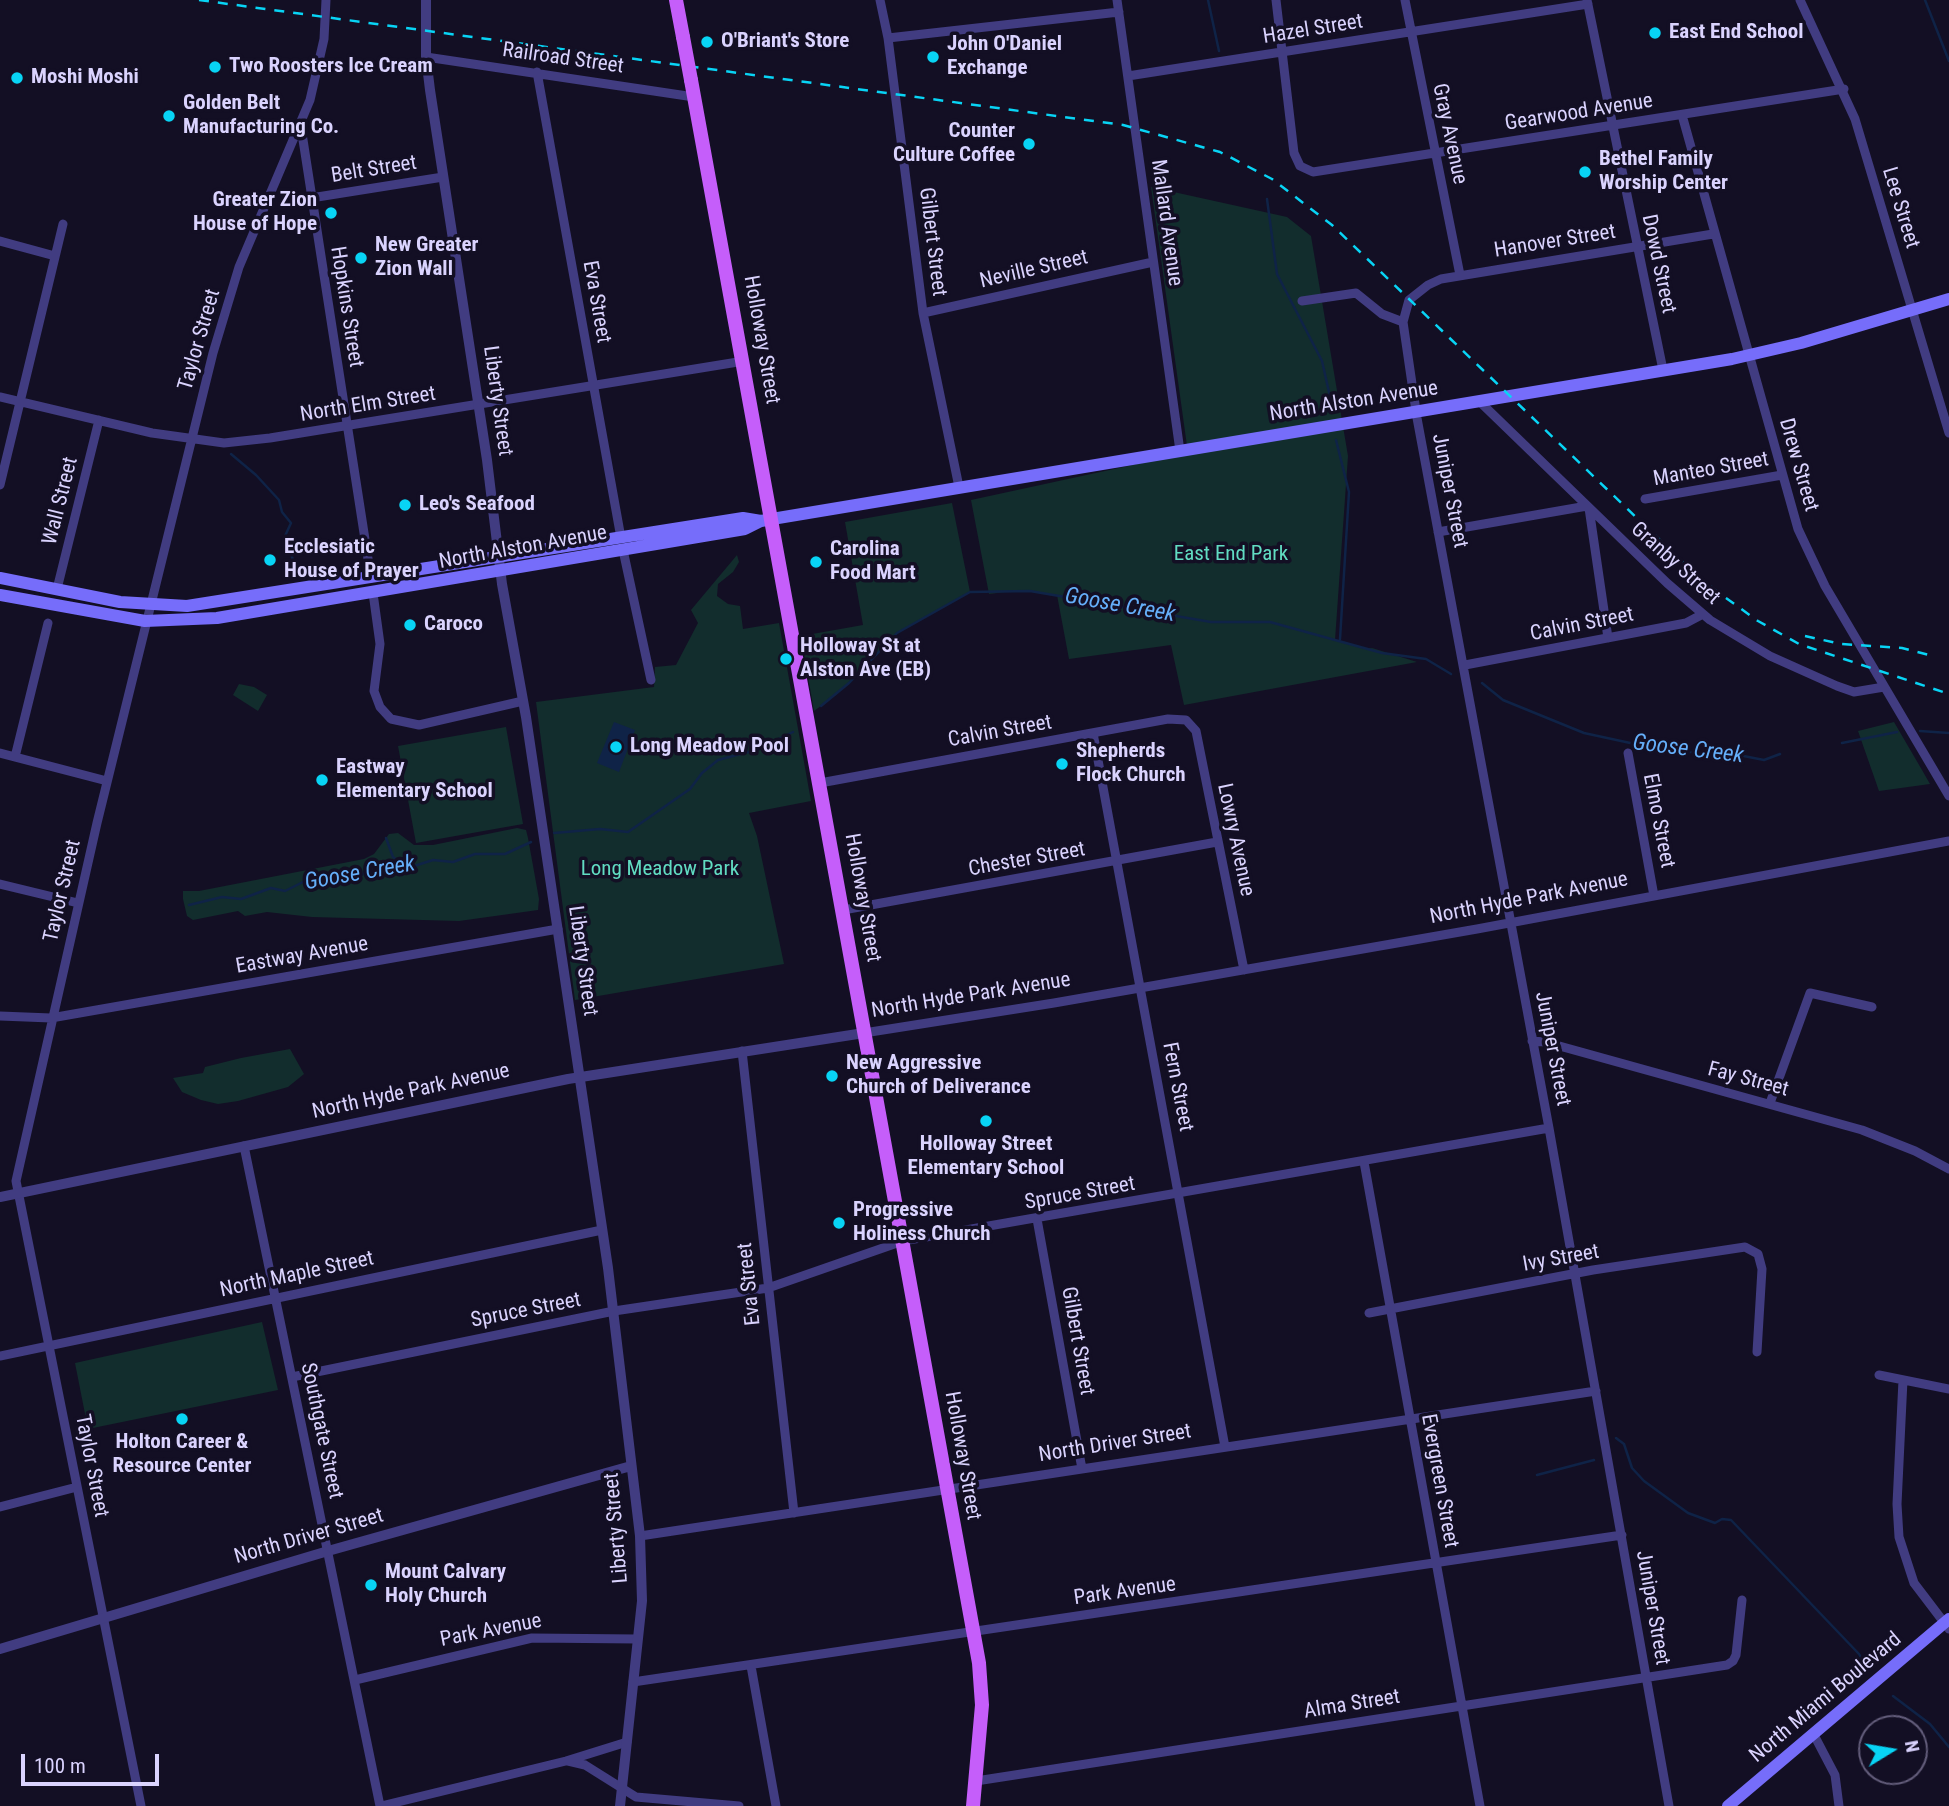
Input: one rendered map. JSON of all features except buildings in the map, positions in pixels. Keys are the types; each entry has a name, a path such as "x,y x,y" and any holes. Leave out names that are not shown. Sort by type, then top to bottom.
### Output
{"main road":[{"name":"Holloway Street","path":"676,0 744,361 767,520 820,783 973,1633 982,1691 973,1806"},
{"name":"North Alston Avenue","path":"0,578 149,606 198,605 498,557 745,529 767,520 1749,356 1949,299"},
{"name":"North Alston Avenue","path":"0,594 145,621 203,620 500,572 622,544"},
{"name":"North Miami Boulevard","path":"1728,1806 1947,1624"}],"street":[{"name":"Taylor Street","path":"141,1806 16,1181 51,1018 145,621 213,352 239,267 300,125 317,73 325,32 326,0"},
{"name":"Liberty Street","path":"426,0 426,57 500,572 523,701 614,1311 640,1536 642,1579 620,1806"},
{"name":"Gilbert Street","path":"880,0 888,38 923,313 959,488"},
{"name":"Mallard Avenue","path":"1117,0 1180,451"},
{"path":"1276,0 1283,53"},
{"name":"Gray Avenue","path":"1405,0 1460,275"},
{"name":"Lee Street","path":"1800,0 1844,89 1949,433"},
{"name":"Hazel Street","path":"1128,76 1587,2"},
{"name":"Dowd Street","path":"1587,2 1663,370"},
{"path":"888,38 1119,12"},
{"name":"Gearwood Avenue","path":"1283,53 1294,153 1300,166 1320,173 1844,89"},
{"name":"Railroad Street","path":"426,57 694,97"},
{"name":"Eva Street","path":"537,72 622,544 651,680"},
{"name":"Drew Street","path":"1682,115 1782,475 1810,559 1949,796"},
{"name":"Hopkins Street","path":"300,125 371,578"},
{"name":"Belt Street","path":"311,198 443,177"},
{"path":"0,485 63,224"},
{"name":"Hanover Street","path":"1409,300 1428,285 1460,275 1713,234"},
{"path":"0,241 55,256"},
{"name":"Neville Street","path":"923,313 1153,262"},
{"path":"1302,301 1356,293 1382,314 1403,321"},
{"name":"Juniper Street","path":"1409,300 1403,321 1416,411 1576,1274 1669,1806"},
{"name":"North Elm Street","path":"0,397 99,421 215,443 256,440 347,426 744,361"},
{"name":"Granby Street","path":"1479,401 1703,614 1770,656 1837,686 1854,692 1884,687"},
{"name":"Wall Street","path":"57,589 99,421"},
{"name":"Manteo Street","path":"1645,499 1782,475"},
{"path":"1438,533 1588,507 1608,638"},
{"path":"373,593 380,645 374,691 380,707 391,719 419,726 523,701"},
{"name":"Calvin Street","path":"1465,665 1686,623 1703,614"},
{"path":"15,757 48,623"},
{"name":"Calvin Street","path":"820,783 1168,719 1186,719"},
{"name":"Lowry Avenue","path":"1186,719 1196,731 1244,970"},
{"name":"Fern Street","path":"1093,733 1225,1447"},
{"path":"0,753 107,781"},
{"name":"Elmo Street","path":"1628,753 1654,896"},
{"name":"North Hyde Park Avenue","path":"0,1197 579,1077 1141,988 1511,923 1949,841"},
{"name":"Chester Street","path":"843,910 1217,842"},
{"path":"0,884 78,903"},
{"name":"Eastway Avenue","path":"0,1016 51,1018 558,929"},
{"path":"1770,1103 1810,993 1872,1007"},
{"name":"Fay Street","path":"1532,1041 1545,1042 1770,1103 1882,1137 1949,1169"},
{"name":"Eva Street","path":"742,1051 794,1513"},
{"name":"Spruce Street","path":"292,1377 614,1311 768,1288 902,1241 1179,1195 1549,1128"},
{"name":"Southgate Street","path":"244,1146 381,1806"},
{"name":"Evergreen Street","path":"1364,1162 1480,1806"},
{"name":"Gilbert Street","path":"1037,1219 1082,1469"},
{"name":"North Maple Street","path":"0,1356 602,1230"},
{"name":"Ivy Street","path":"1369,1313 1737,1247 1758,1254 1762,1269 1757,1352"},
{"path":"1879,1375 1949,1389"},
{"path":"1903,1380 1896,1504 1899,1537 1914,1583 1947,1624"},
{"name":"North Driver Street","path":"640,1536 1596,1391"},
{"name":"North Driver Street","path":"0,1649 328,1551 631,1466"},
{"path":"0,1507 77,1487"},
{"name":"Park Avenue","path":"633,1682 1622,1535"},
{"name":"Alma Street","path":"976,1781 1717,1667 1733,1661 1742,1600"},
{"name":"Park Avenue","path":"355,1680 532,1637 637,1639"},
{"path":"751,1666 776,1806"},
{"path":"1813,1733 1835,1775 1839,1806"},
{"path":"381,1806 566,1761 627,1742"},
{"path":"566,1761 585,1765 636,1797 739,1806"}],"green space":[{"name":"East End Park","path":"1151,187 1287,217 1311,236 1348,456 1335,640 1417,662 1184,705 1171,645 1069,659 1057,595 1022,590 989,594 971,500 1188,453"},
{"path":"952,503 970,592 897,633 836,695 814,711 801,636 863,625 845,522"},
{"name":"Long Meadow Park","path":"737,555 739,562 733,572 718,584 717,596 728,604 740,606 743,629 779,623 811,801 749,813 757,836 784,964 575,1000 536,702 654,687 655,667 676,665 698,623 691,610"},
{"path":"239,684 254,687 267,695 258,711 233,695"},
{"path":"1894,722 1930,784 1879,791 1858,731"},
{"path":"506,727 523,824 416,843 398,746"},
{"path":"517,828 526,830 539,899 538,910 459,921 312,917 267,912 245,916 238,911 193,920 187,916 183,891 199,891 364,859 374,854 389,834 398,833 414,845 433,845"},
{"path":"290,1049 304,1074 288,1087 238,1101 218,1104 201,1100 182,1092 173,1078 203,1073 205,1067 241,1058"},
{"path":"262,1322 278,1390 88,1429 75,1363"}],"water":[{"name":"Long Meadow Pool","path":"614,722 635,730 619,772 597,763"}],"waterway":[{"path":"1208,0 1219,51"},
{"path":"1925,0 1949,61"},
{"path":"1267,199 1277,274 1322,361 1333,410"},
{"path":"1336,440 1349,492 1340,639"},
{"path":"231,454 256,475 279,500 282,512 291,523 285,536 297,572"},
{"name":"Goose Creek","path":"821,706 849,683 897,633 970,592 1030,591 1211,622 1270,622 1382,653 1426,659 1451,674"},
{"name":"Goose Creek","path":"1482,683 1503,700 1584,733 1672,752 1723,752 1764,760 1780,754"},
{"name":"Goose Creek","path":"1920,731 1949,733"},
{"name":"Goose Creek","path":"554,833 600,829 628,832 690,789 702,773 718,760 756,750 793,732"},
{"name":"Goose Creek","path":"1842,743 1897,732"},
{"path":"386,838 393,857 408,868"},
{"name":"Goose Creek","path":"189,905 222,897 241,899 271,888 285,891 305,881 327,880 344,875 357,876 373,870 389,874 433,860 453,862 475,854 505,854 531,842"},
{"path":"1616,1438 1624,1444 1632,1468 1644,1481 1688,1513 1715,1523 1722,1519 1731,1520 1859,1654 1867,1668"},
{"path":"1537,1475 1594,1460"},
{"path":"1893,1696 1930,1724 1949,1747"}],"railway":[{"path":"199,0 1123,125 1220,152 1272,179 1332,225 1691,570 1719,593 1758,621 1799,644 1949,694"},
{"path":"1805,636 1841,644 1902,648 1933,656"}],"place":[{"name":"East End School","path":"1655,33"},
{"name":"O'Briant's Store","path":"707,42"},
{"name":"John O'Daniel Exchange","path":"933,57"},
{"name":"Two Roosters Ice Cream","path":"215,67"},
{"name":"Moshi Moshi","path":"17,78"},
{"name":"Golden Belt Manufacturing Co.","path":"169,116"},
{"name":"Counter Culture Coffee","path":"1029,144"},
{"name":"Bethel Family Worship Center","path":"1585,172"},
{"name":"Greater Zion House of Hope","path":"331,213"},
{"name":"New Greater Zion Wall","path":"361,258"},
{"name":"Leo's Seafood","path":"405,505"},
{"name":"Ecclesiatic House of Prayer","path":"270,560"},
{"name":"Carolina Food Mart","path":"816,562"},
{"name":"Caroco","path":"410,625"},
{"name":"Holloway St at Alston Ave (EB)","path":"786,659"},
{"name":"Long Meadow Pool","path":"616,747"},
{"name":"Shepherds Flock Church","path":"1062,764"},
{"name":"Eastway Elementary School","path":"322,780"},
{"name":"New Aggressive Church of Deliverance","path":"832,1076"},
{"name":"Holloway Street Elementary School","path":"986,1121"},
{"name":"Progressive Holiness Church","path":"839,1223"},
{"name":"Holton Career & Resource Center","path":"182,1419"},
{"name":"Mount Calvary Holy Church","path":"371,1585"}]}
